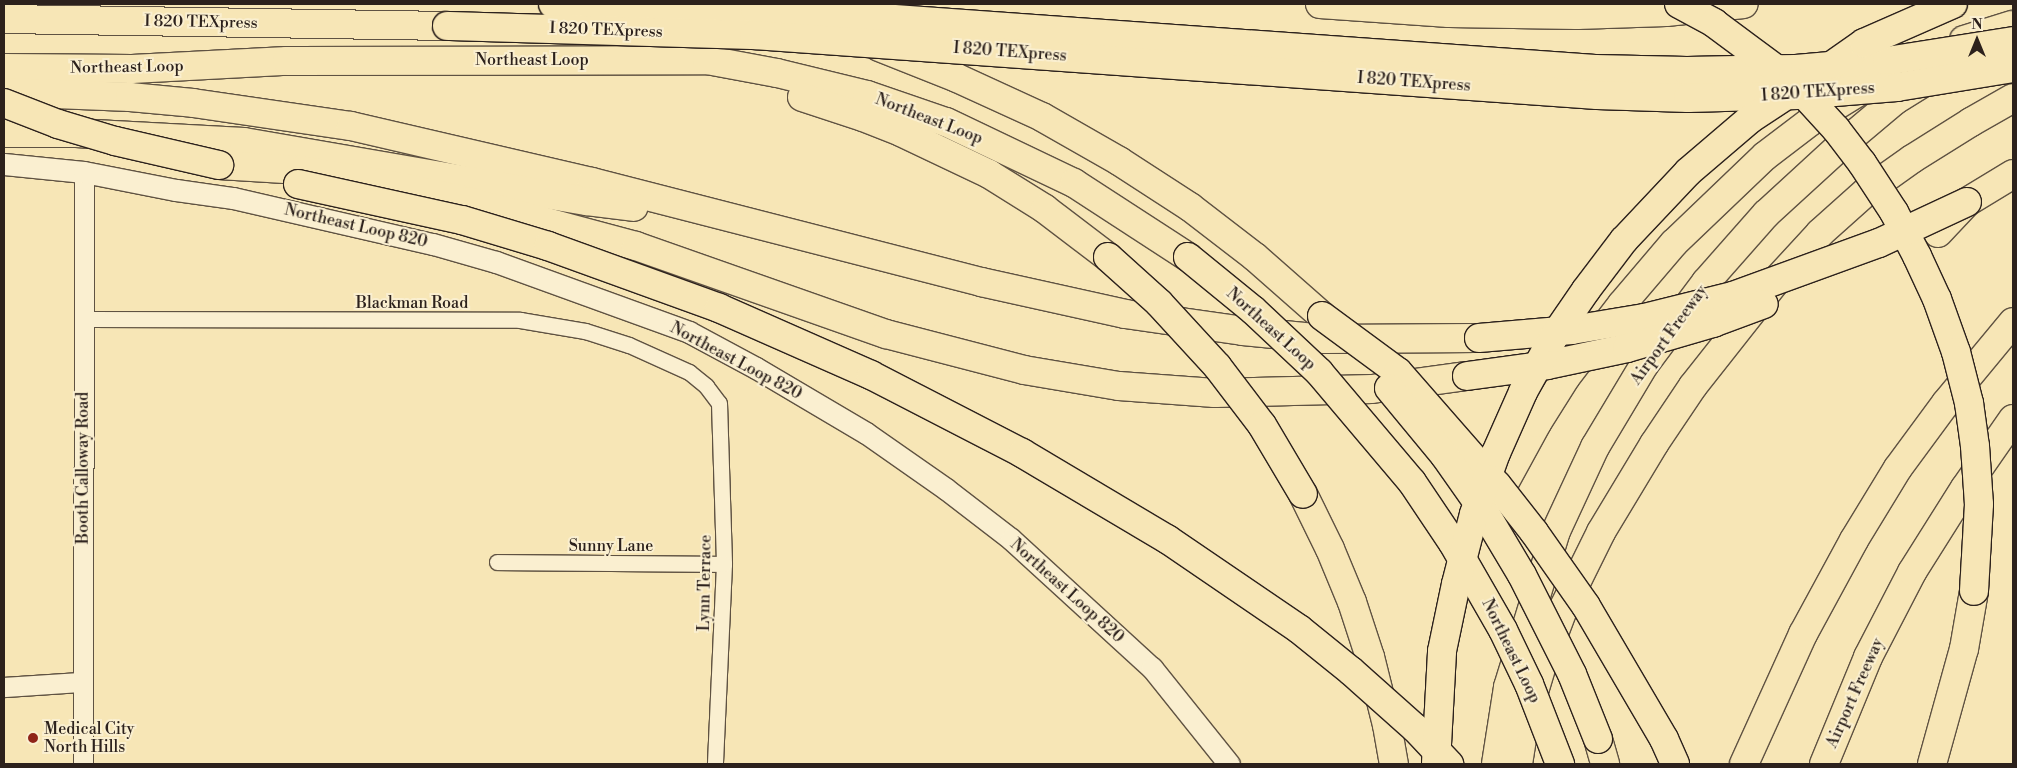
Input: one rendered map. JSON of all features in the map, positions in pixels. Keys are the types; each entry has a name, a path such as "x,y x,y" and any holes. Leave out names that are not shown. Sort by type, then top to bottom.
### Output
{"highway":[{"name":"I 820 TEXpress","path":"552,4 755,9 1595,69 1687,72 1796,69 1868,62 2013,30"},
{"path":"739,4 828,27 957,78 1042,117 1119,161 1190,207 1254,257 1322,316 1398,372 1460,441 1528,524 1586,606 1664,739 1675,764"},
{"path":"1320,4 1449,13 1577,15 1666,12 1744,4"},
{"path":"1679,4 1714,23 1792,81 1836,129 1862,163 1894,212 1937,298 1952,343 1968,403 1975,446 1979,504 1974,591 1964,650 1932,764"},
{"path":"1436,764 1442,651 1474,514 1496,453 1523,392 1553,338 1624,240 1688,172 1750,119 1864,43 1953,4"},
{"name":"I 820 TEXpress","path":"4,19 447,26 754,35 1578,93 1688,98 1798,95 1897,87 2013,68"},
{"path":"1428,764 1433,717 1445,651 1471,558 1488,513 1537,423 1566,377 1622,304 1674,242 1717,200 1765,156 1811,121 1922,53 2013,30"},
{"name":"Airport Freeway","path":"1496,764 1508,687 1556,531 1595,447 1644,366 1706,282 1766,214 1837,149 1894,102 2013,30"},
{"path":"707,60 772,89 839,108 927,143 989,174 1045,209 1108,257 1159,302 1218,366 1262,425 1303,494 1330,549 1352,602 1370,657 1387,725 1394,764"},
{"name":"Northeast Loop","path":"4,68 132,69 287,61 707,60 777,73 867,95 946,122 1074,183 1188,257 1253,310 1319,372 1412,482 1453,543 1503,630 1529,684 1560,764"},
{"path":"4,92 130,97 184,102 351,126 592,182 981,282 1125,314 1243,332 1325,339 1479,338 1572,330 1644,318 1733,296 1878,243 1967,202 2013,174"},
{"path":"1518,764 1524,725 1542,665 1564,607 1601,532 1654,444 1704,371 1775,282 1820,233 1867,191 1946,138 2013,98"},
{"path":"4,103 58,124 115,141 462,220 548,246 719,308 871,374 1022,453 1167,539 1299,629 1351,671 1414,728 1449,764"},
{"path":"4,133 76,132 244,142 587,201 748,222"},
{"path":"219,166 301,170 381,183 468,201 636,246 886,334 1024,370 1119,386 1214,393 1372,389 1548,365 1627,348 1713,323 1894,254 1938,233 1967,202"},
{"path":"1322,316 1377,372 1445,456 1485,513 1549,625 1572,674 1601,752"},
{"path":"1744,764 1803,634 1854,540 1898,468 1941,410 2013,322"},
{"name":"Airport Freeway","path":"1824,764 1868,657 1912,572 1965,488 2013,419"}],"main road":[{"name":"Northeast Loop 820","path":"4,164 84,172 176,190 233,198 433,244 496,262 689,332 756,368 866,433 946,489 1011,539 1152,668 1229,764"}],"street":[{"name":"Booth Calloway Road","path":"83,764 84,172"},
{"name":"Blackman Road","path":"84,319 520,320 585,331 629,345 689,372 706,386 719,403"},
{"name":"Lynn Terrace","path":"715,764 724,564 719,403"},
{"name":"Sunny Lane","path":"497,562 724,564"},
{"path":"4,687 82,682"}],"place":[{"name":"Medical City North Hills","path":"33,738"}]}
